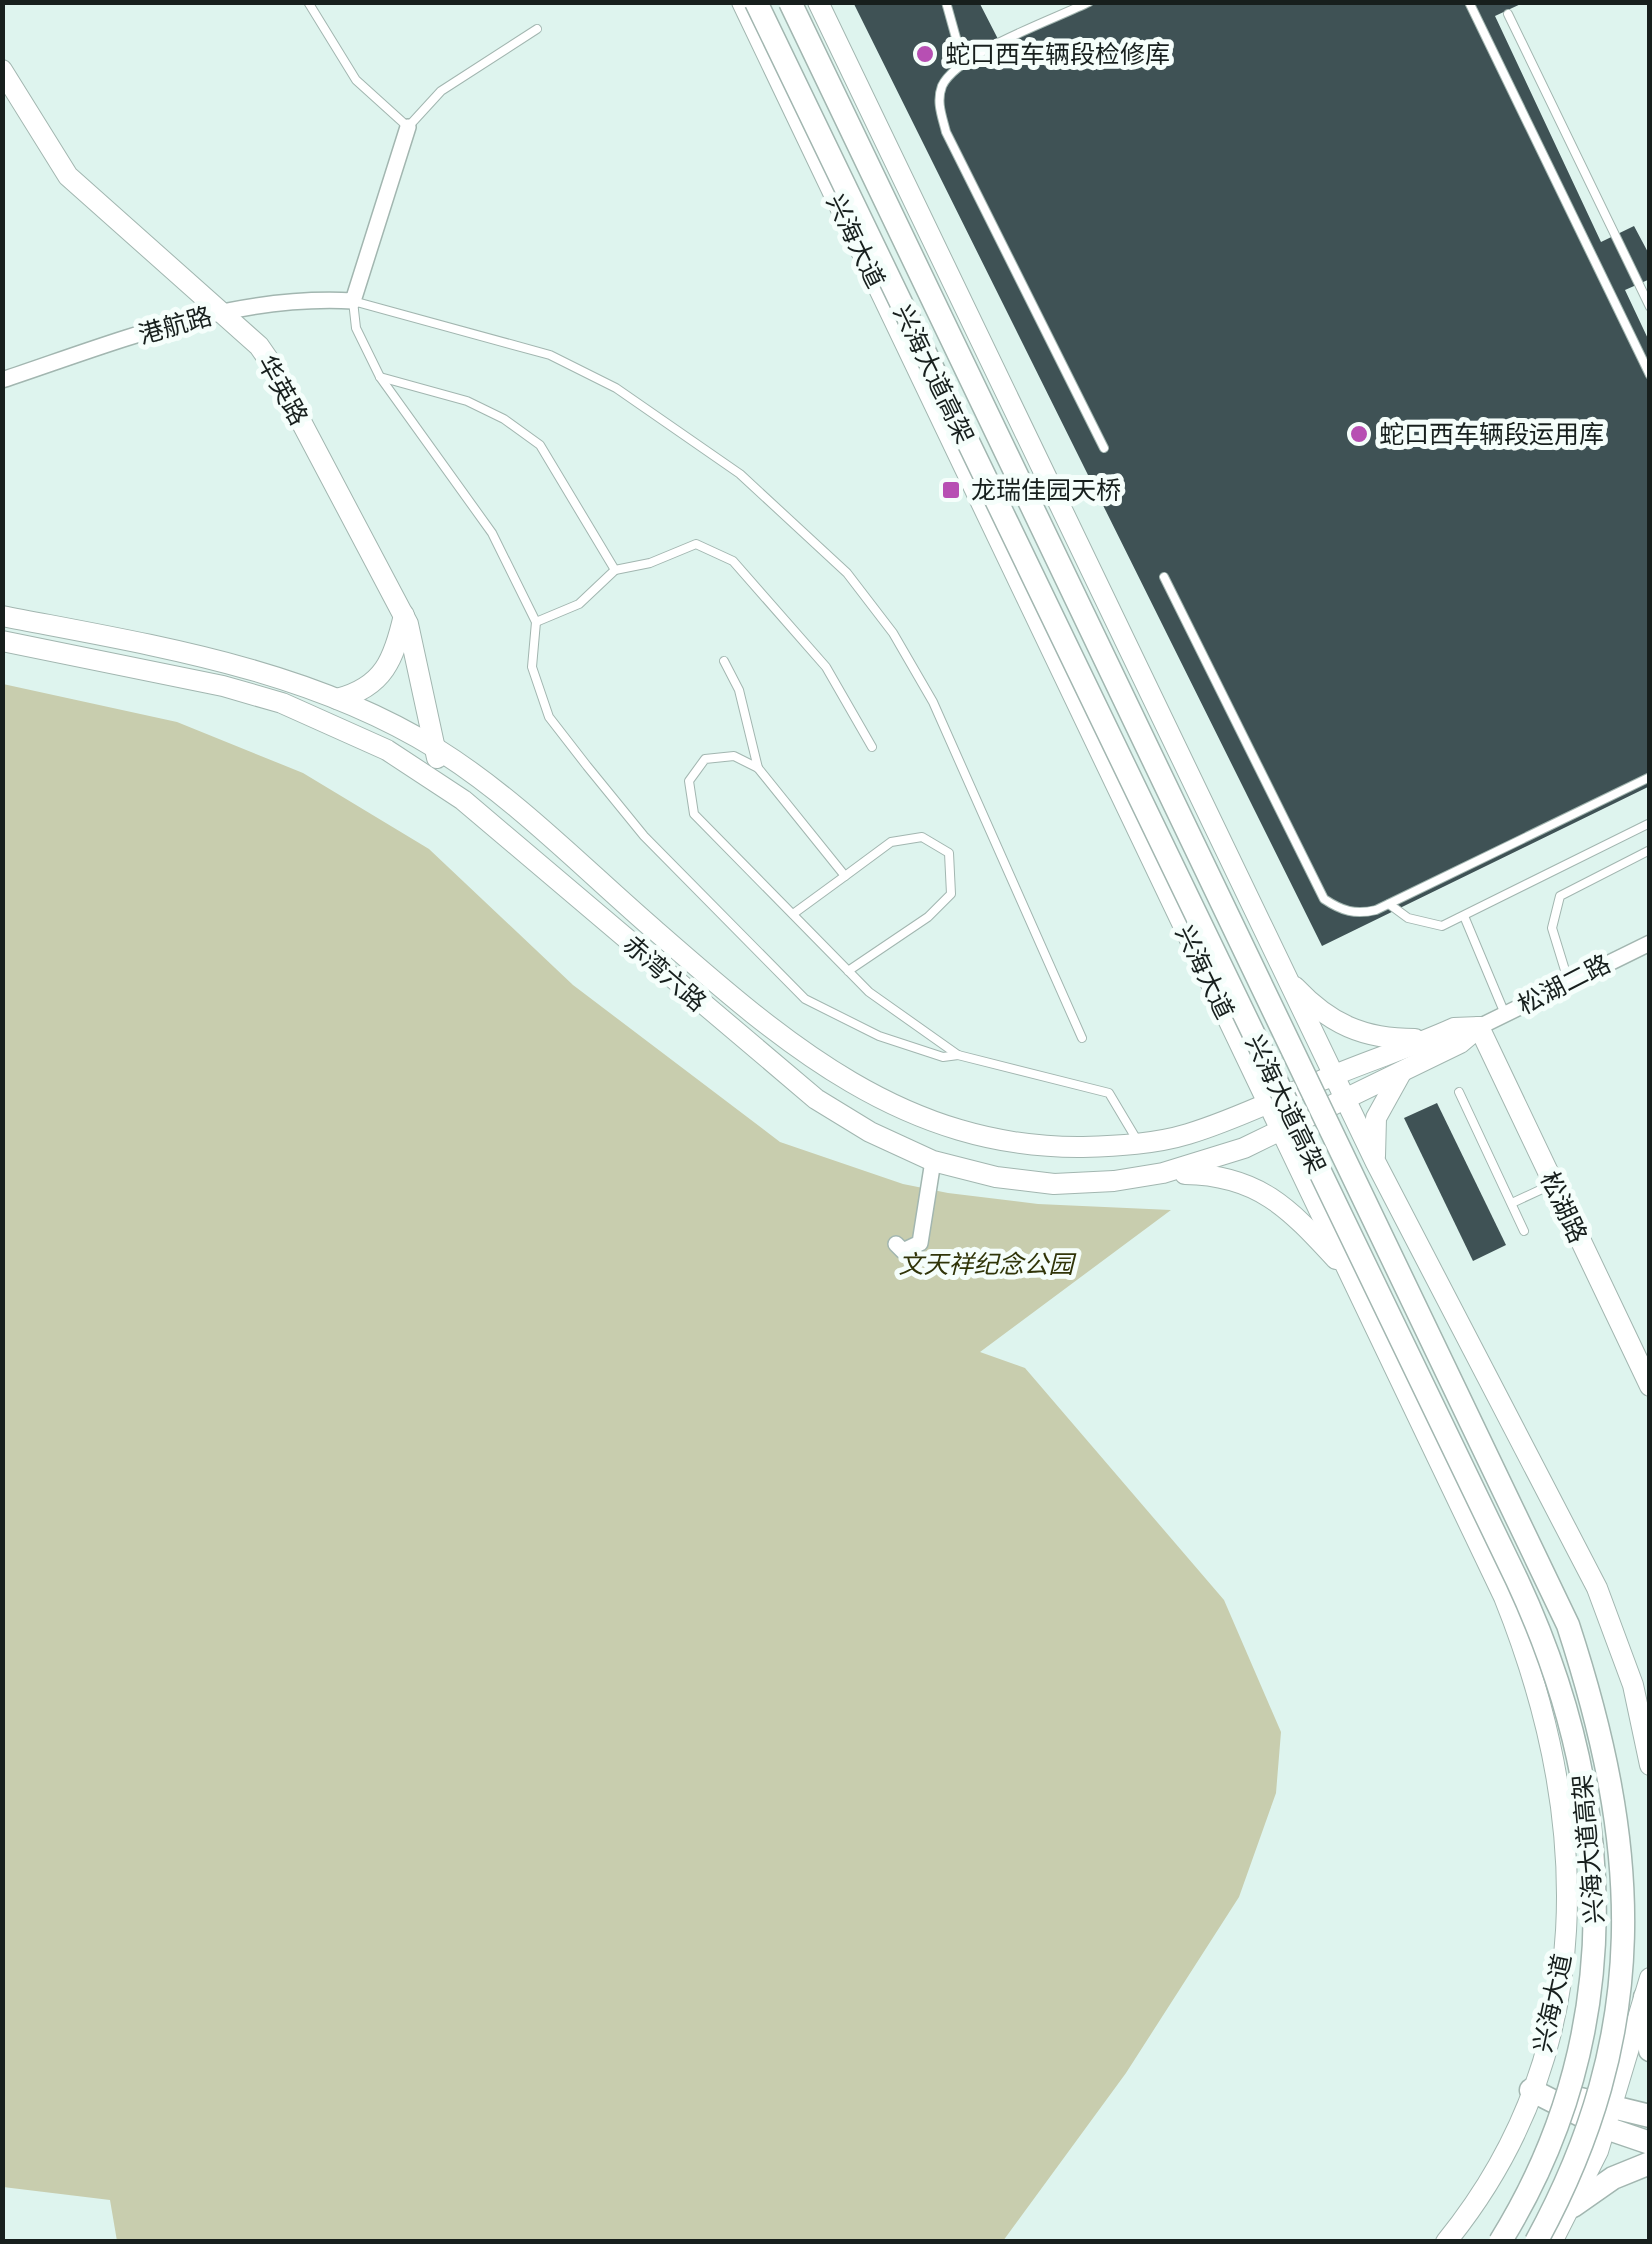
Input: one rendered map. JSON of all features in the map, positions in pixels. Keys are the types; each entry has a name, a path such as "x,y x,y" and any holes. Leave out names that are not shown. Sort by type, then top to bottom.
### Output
{"main road":[{"name":"兴海大道高架","path":"756,2 1518,1580 1561,1687 1576,1741 1592,1844 1596,1940 1592,1984 1573,2082 1558,2130 1543,2167 1500,2242"},
{"name":"兴海大道高架","path":"790,2 1568,1624 1613,1777 1623,1828 1628,1933 1621,2002 1596,2110 1575,2170 1536,2242"},
{"path":"1648,1987 1650,2050"},
{"path":"1531,2090 1614,2105 1650,2116"},
{"path":"1531,2090 1606,2128 1650,2142"},
{"path":"1574,2206 1613,2178 1650,2163"}],"street":[{"name":"兴海大道","path":"742,2 1504,1598 1540,1698 1554,1753 1569,1852 1569,1904 1554,2011 1531,2090 1484,2185 1446,2242"},
{"path":"818,2 1376,1164 1597,1588 1633,1685 1650,1765"},
{"name":"华英路","path":"2,70 68,176 221,312 268,360 404,614 442,785"},
{"path":"352,302 408,127"},
{"name":"港航路","path":"2,380 173,323 221,312 321,300 352,302"},
{"path":"337,700 368,689 381,678 395,653 404,614"},
{"name":"赤湾六路","path":"2,616 234,665 337,700 436,748 512,806 792,1047 897,1108 942,1127 1038,1147 1138,1144 1188,1134 1333,1075"},
{"name":"赤湾六路","path":"2,640 193,679 282,704 386,750 442,785 816,1099 870,1132 932,1161 996,1178 1054,1184 1114,1181 1163,1173 1231,1154 1344,1098"},
{"name":"松湖二路","path":"1479,1027 1650,942"},
{"path":"1284,975 1326,1017 1346,1028 1390,1039 1430,1039"},
{"path":"1333,1075 1454,1028 1479,1027"},
{"path":"1344,1098 1460,1043 1479,1027"},
{"name":"松湖路","path":"1479,1027 1650,1386"},
{"path":"1376,1164 1376,1118 1403,1070"},
{"path":"896,1244 904,1250 920,1242 932,1161"},
{"path":"1163,1173 1230,1177 1275,1199 1351,1275"},
{"path":"1552,2242 1574,2206 1606,2128 1648,1987"}],"lane":[{"path":"308,2 356,80 408,127 441,90 537,29"},
{"path":"946,2 963,63"},
{"path":"1089,2 963,63 940,91 938,106 946,132 1104,448"},
{"path":"1469,2 1650,376"},
{"path":"1508,14 1650,308"},
{"path":"958,1054 944,1057 879,1036 805,999 644,836 549,717 532,666 536,622 492,533 380,377 356,328 352,302 550,355 616,388 740,474 847,573 893,633 933,702 1082,1038"},
{"path":"380,377 467,401 504,419 540,445 615,570"},
{"path":"536,622 579,604 615,570 650,564 696,544 732,561 826,667 872,747"},
{"path":"1164,577 1324,899 1341,910 1359,914 1376,910 1650,777"},
{"path":"724,661 740,690 758,768"},
{"path":"844,876 758,768 734,756 705,759 689,781 694,814 869,992 958,1054 1109,1093 1138,1144"},
{"path":"1388,902 1424,924 1442,926 1650,822"},
{"path":"793,914 891,842 922,836 948,853 951,894 928,917 848,972"},
{"path":"1568,980 1552,928 1560,896 1650,850"},
{"path":"1464,916 1505,1014"},
{"path":"1459,1092 1524,1230"},
{"path":"1512,1204 1553,1184"}],"green space":[{"name":"文天祥纪念公园","path":"3,684 177,722 303,773 429,849 573,985 780,1142 903,1184 948,1193 1038,1204 1171,1210 980,1352 1025,1368 1224,1600 1281,1732 1276,1793 1239,1897 1126,2073 1003,2241 117,2241 110,2200 3,2187"}],"building":[{"name":"蛇口西车辆段运用库","path":"853,2 979,2 999,41 1078,2 1525,2 1495,16 1601,242 1634,226 1650,256 1650,279 1625,290 1650,343 1650,786 1322,946"},
{"path":"1437,1103 1506,1245 1473,1261 1404,1118"}],"place":[{"name":"蛇口西车辆段检修库","path":"925,54"},
{"name":"蛇口西车辆段运用库","path":"1359,434"},
{"name":"龙瑞佳园天桥","path":"951,490"}]}
